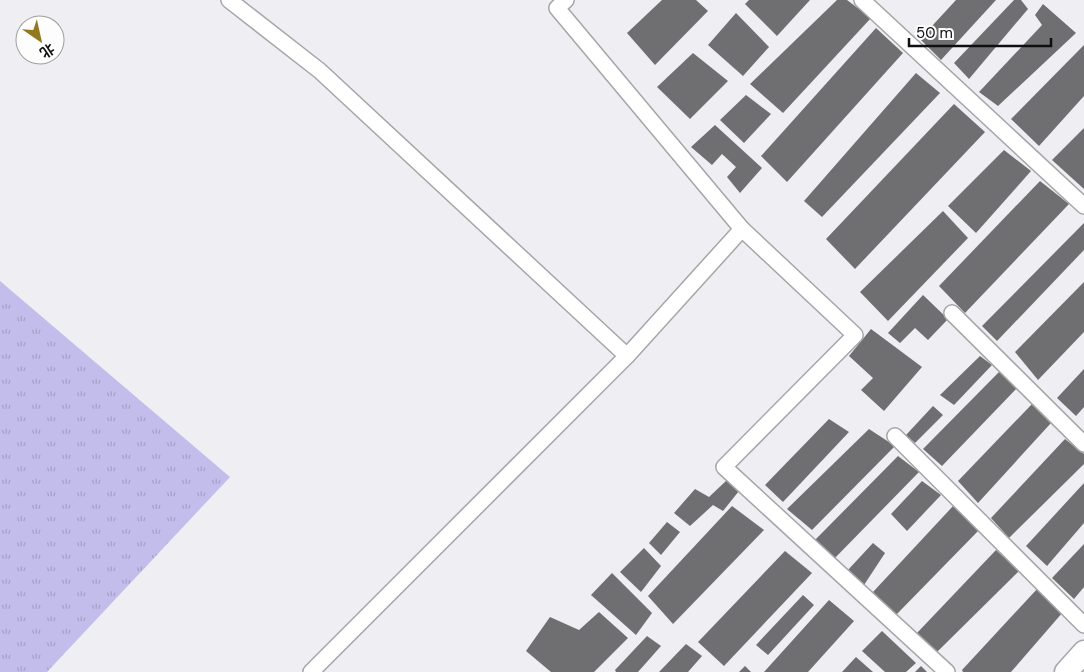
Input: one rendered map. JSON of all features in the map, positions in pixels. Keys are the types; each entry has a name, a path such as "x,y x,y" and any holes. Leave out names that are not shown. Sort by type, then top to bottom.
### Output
{"street":[{"path":"229,0 320,71 627,356"},
{"path":"566,0 557,8 742,229 856,335 724,467 947,672"},
{"path":"862,0 1084,206"},
{"path":"311,672 627,356 742,229"},
{"path":"952,313 1084,444"},
{"path":"895,436 1084,625"},
{"path":"1066,672 1084,652"}],"green space":[{"path":"0,281 230,477 47,672 0,672"}],"building":[{"path":"662,0 696,0 708,11 655,65 627,33"},
{"path":"749,0 810,0 777,36 745,4"},
{"path":"837,0 847,0 871,18 783,113 750,84"},
{"path":"956,0 996,0 941,60 920,39"},
{"path":"1014,0 1021,0 1028,9 969,79 954,63"},
{"path":"1043,4 1076,33 998,106 979,92 1042,25 1035,15"},
{"path":"736,13 769,47 743,76 708,45"},
{"path":"876,28 903,53 787,182 761,156"},
{"path":"1084,45 1084,96 1039,146 1011,119"},
{"path":"693,53 728,81 690,119 657,87"},
{"path":"916,73 940,93 822,217 804,201"},
{"path":"746,95 771,114 744,143 720,120"},
{"path":"954,104 985,132 855,269 826,239"},
{"path":"715,125 762,168 740,193 727,177 736,167 722,154 712,165 691,147"},
{"path":"1084,128 1084,189 1052,160"},
{"path":"1004,150 1031,171 976,233 948,206"},
{"path":"1040,181 1069,204 965,313 939,286"},
{"path":"943,211 968,238 888,321 860,292"},
{"path":"1084,223 1084,250 997,341 982,326"},
{"path":"1084,282 1084,332 1038,380 1015,352"},
{"path":"923,295 948,319 928,340 915,328 900,343 888,333"},
{"path":"871,329 922,367 884,411 861,390 873,378 849,356"},
{"path":"980,356 992,365 954,405 940,395"},
{"path":"1084,369 1084,407 1076,416 1057,398"},
{"path":"999,372 1018,387 942,466 923,449"},
{"path":"1032,404 1051,423 978,503 958,481"},
{"path":"933,406 943,415 915,443 906,435"},
{"path":"829,419 849,432 783,502 765,485"},
{"path":"869,429 895,446 812,530 787,509"},
{"path":"1065,439 1084,454 1084,464 1009,538 991,518"},
{"path":"898,456 919,472 833,560 814,541"},
{"path":"727,480 739,491 723,511 713,505 690,526 674,513 695,489 709,497"},
{"path":"922,481 941,495 907,531 891,514"},
{"path":"1084,483 1084,523 1047,566 1026,546"},
{"path":"954,505 980,529 895,616 873,592"},
{"path":"732,506 764,530 673,624 648,596"},
{"path":"667,522 680,532 661,555 649,543"},
{"path":"873,543 885,553 864,585 847,571"},
{"path":"1084,544 1084,587 1074,599 1052,578"},
{"path":"644,548 661,566 641,592 620,572"},
{"path":"996,550 1019,571 937,652 917,633"},
{"path":"785,551 812,573 724,666 698,642"},
{"path":"612,573 652,613 636,635 591,595"},
{"path":"1038,588 1063,612 1011,672 963,672 962,670"},
{"path":"803,595 814,605 768,655 756,645"},
{"path":"829,600 854,621 808,672 764,672"},
{"path":"599,612 628,638 594,672 551,672 526,651 550,617 579,630"},
{"path":"882,631 916,663 906,672 885,672 862,651"},
{"path":"647,636 661,646 638,672 616,672 615,670"},
{"path":"686,644 702,656 688,672 659,672"},
{"path":"856,657 873,672 842,672"},
{"path":"745,666 751,672 739,672"},
{"path":"921,666 927,672 915,672"}]}
